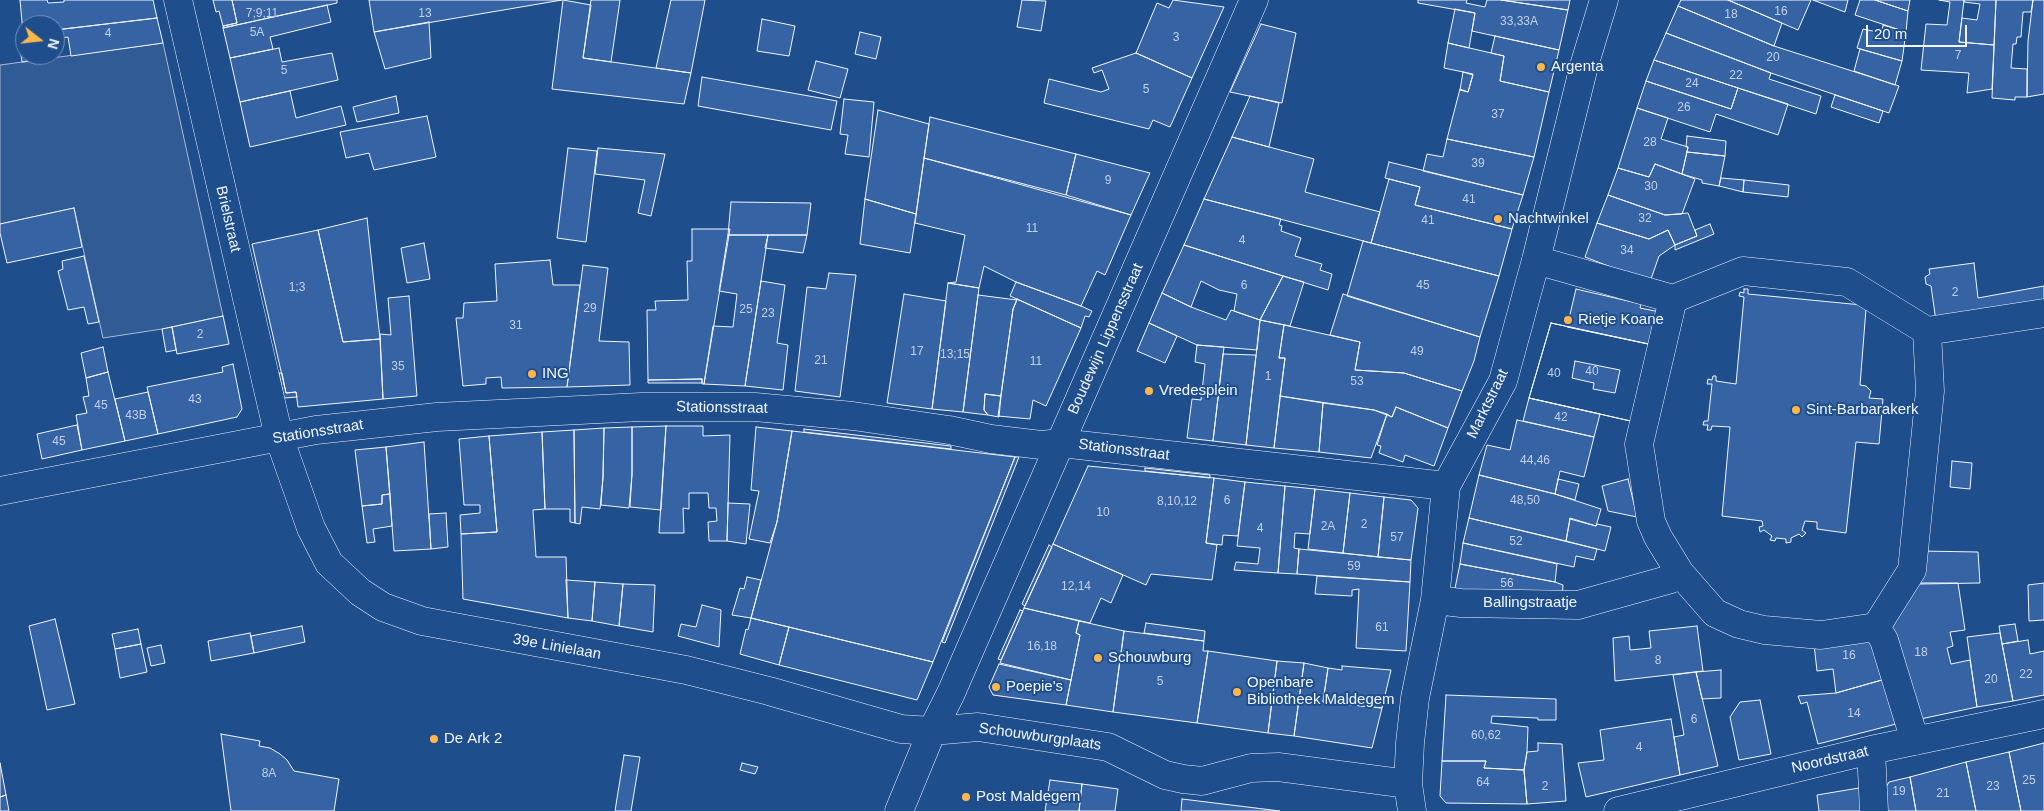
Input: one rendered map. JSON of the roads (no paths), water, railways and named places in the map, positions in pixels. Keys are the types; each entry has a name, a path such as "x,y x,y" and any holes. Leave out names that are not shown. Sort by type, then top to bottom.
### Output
{"street":[{"name":"Brielstraat","path":"178,0 279,437"},
{"name":"Boudewijn Lippensstraat","path":"899,811 932,731 951,693 1254,0"},
{"name":"Marktstraat","path":"1412,811 1408,784 1410,742 1415,698 1435,600 1446,486 1503,381 1536,260 1584,66 1604,0"},
{"path":"1536,260 1673,299 1743,271 1847,282 1927,331 2044,313"},
{"path":"1673,299 1639,444 1651,521 1658,538 1680,573 1715,613 1739,624 1756,628 1821,635 1876,627 1912,570 1930,391 1927,331"},
{"name":"Stationsstraat","path":"0,491 316,430 437,417 641,407 755,407 853,416 949,430 991,439 1041,445 1061,443 1446,486"},
{"name":"39e Linielaan","path":"279,437 311,528 329,563 360,592 383,607 422,621 686,670 769,691 901,729 932,731"},
{"name":"Ballingstraatje","path":"1435,600 1578,604 1671,579 1680,573"},
{"path":"1876,627 1884,640 1915,741"},
{"name":"Noordstraat","path":"1618,811 1871,750 2044,714"},
{"name":"Schouwburgplaats","path":"932,731 978,727 1108,747 1165,775 1183,780 1202,780 1252,768 1278,767 1408,784"},
{"path":"1871,750 1874,811"}],"place":[{"name":"Argenta","path":"1541,67"},
{"name":"Nachtwinkel","path":"1498,219"},
{"name":"Rietje Koane","path":"1568,320"},
{"name":"ING","path":"532,374"},
{"name":"Vredesplein","path":"1149,391"},
{"name":"Sint-Barbarakerk","path":"1796,410"},
{"name":"Schouwburg","path":"1098,658"},
{"name":"Poepie's","path":"996,687"},
{"name":"Openbare Bibliotheek Maldegem","path":"1237,692"},
{"name":"De Ark 2","path":"434,739"},
{"name":"Post Maldegem","path":"966,797"}]}
